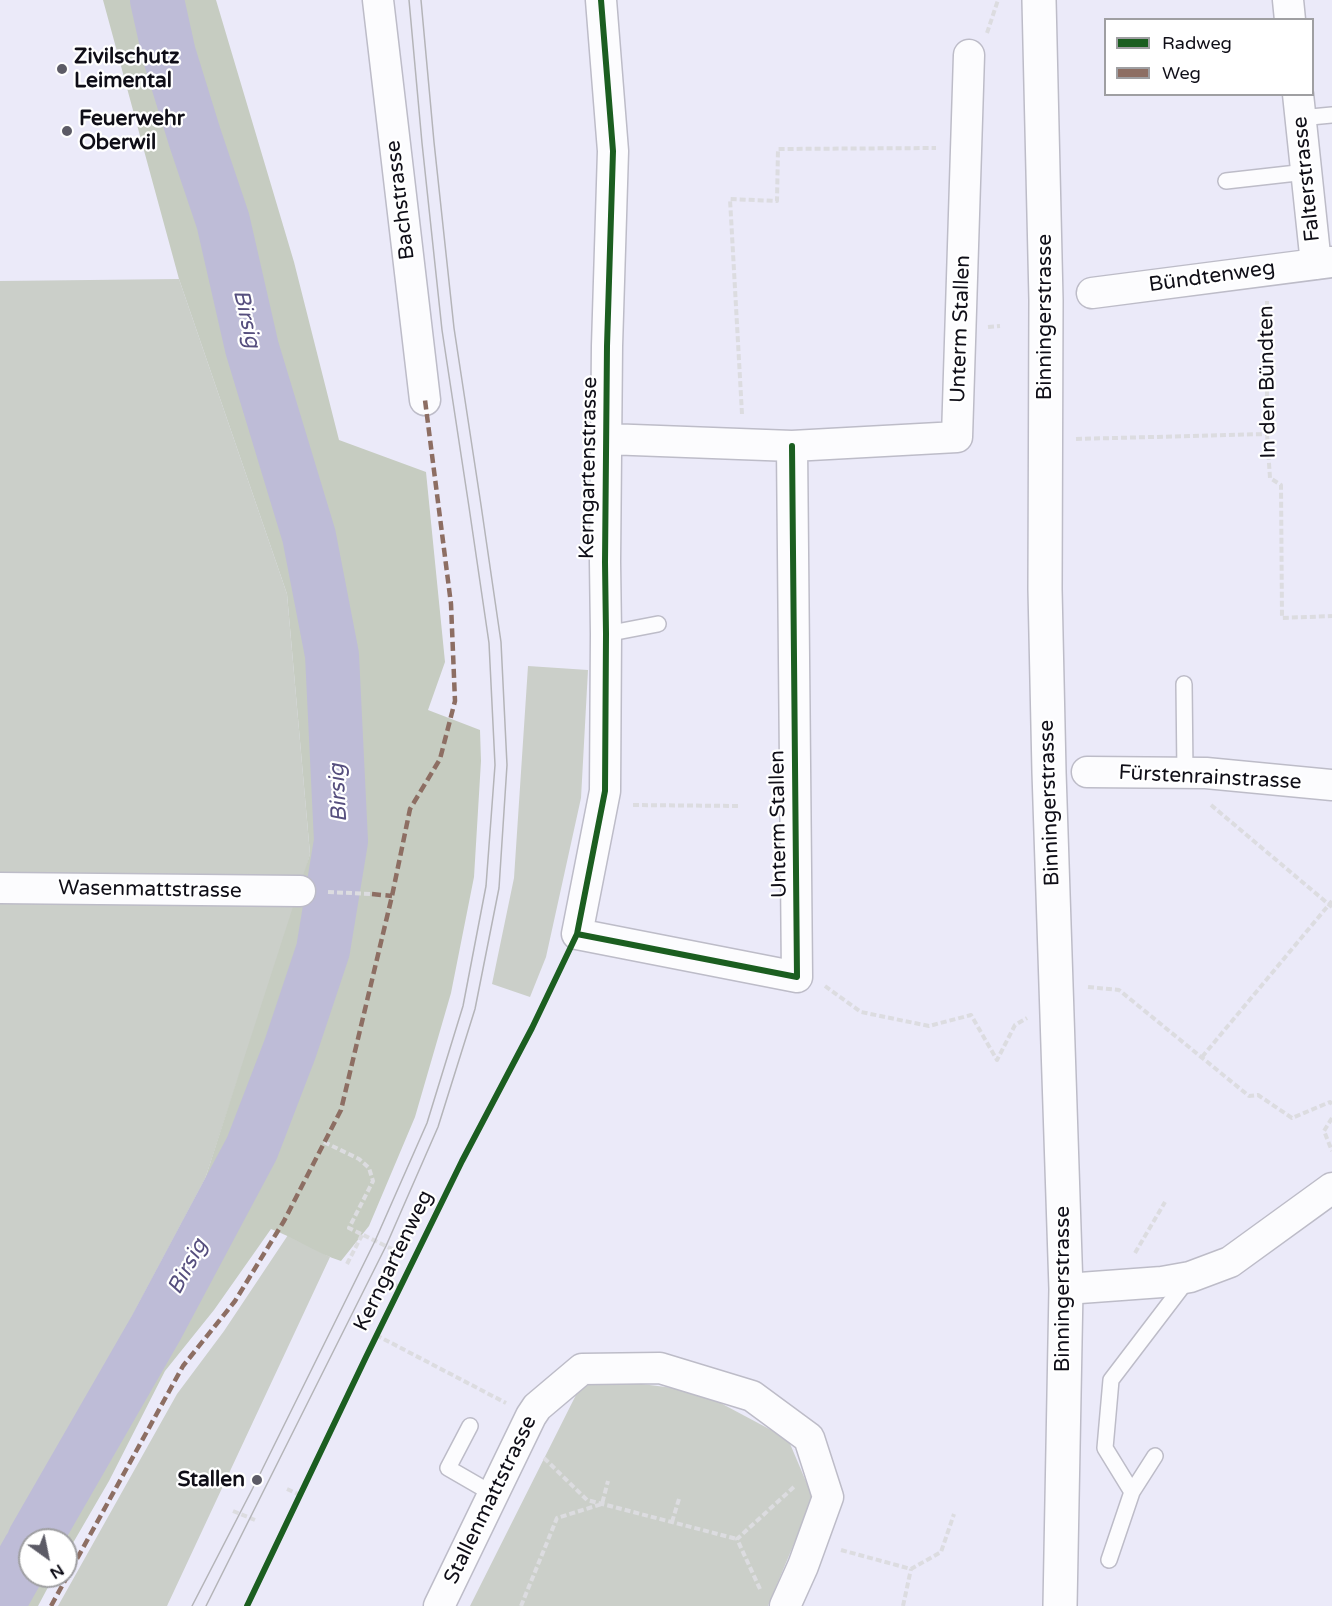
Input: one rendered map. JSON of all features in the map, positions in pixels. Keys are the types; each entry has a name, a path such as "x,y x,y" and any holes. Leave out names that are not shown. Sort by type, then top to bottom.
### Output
{"main road":[{"name":"Binningerstrasse","path":"1039,0 1046,300 1045,601 1069,995 1060,1606"}],"street":[{"name":"Bachstrasse","path":"378,0 425,400"},
{"name":"Kerngartenstrasse","path":"576,934 605,791 604,562 613,151 601,0"},
{"path":"1288,0 1290,18"},
{"name":"Unterm Stallen","path":"607,439 792,446 957,437 969,55"},
{"name":"Falterstrasse","path":"1299,106 1306,172 1324,263"},
{"name":"Bündtenweg","path":"1092,293 1324,263"},
{"name":"Unterm Stallen","path":"576,934 797,977 792,446"},
{"name":"Fürstenrainstrasse","path":"1088,772 1206,773 1332,785"},
{"name":"Wasenmattstrasse","path":"0,888 313,892"},
{"path":"1066,1289 1162,1282 1190,1277 1230,1262 1332,1188"},
{"name":"Stallenmattstrasse","path":"439,1606 537,1407 582,1369 660,1368 752,1396 809,1438 828,1497 811,1542 774,1601"}],"lane":[{"path":"1299,106 1332,115"},
{"path":"1226,182 1306,172"},
{"path":"606,634 658,624"},
{"path":"1184,684 1185,773"},
{"path":"1132,1492 1105,1448 1111,1380 1190,1277"},
{"path":"470,1426 448,1468 493,1494"},
{"path":"1109,1560 1132,1492 1155,1456"}],"path":[{"path":"744,444 730,199 777,201 778,149 966,148"},
{"path":"1045,439 1267,434"},
{"path":"1202,1057 1331,904 1210,804"},
{"path":"602,805 738,806"},
{"path":"313,892 372,894"},
{"path":"827,987 861,1012 929,1026 971,1015 997,1060 1015,1024 1069,995 1119,990 1249,1096 1258,1095 1292,1118 1330,1102 1332,1104"},
{"path":"1332,1118 1324,1131 1332,1151"},
{"path":"324,1142 359,1159 369,1168 373,1181 349,1227 396,1251 383,1280 400,1287"},
{"path":"1115,1286 1165,1202"},
{"path":"347,1264 362,1235"},
{"path":"376,1335 526,1426 587,1500 737,1539 774,1601"},
{"path":"737,1539 818,1465"},
{"path":"602,1504 608,1481"},
{"path":"295,1505 305,1485"},
{"path":"287,1489 300,1495"},
{"path":"672,1522 679,1499"},
{"path":"521,1606 556,1518 602,1504"},
{"path":"232,1511 255,1520"},
{"path":"811,1542 911,1569 940,1552 954,1514"},
{"path":"903,1606 911,1569"}],"shaded area":[{"path":"103,0 216,0 294,262 339,440 426,472 445,662 428,710 480,730 481,761 474,877 451,993 415,1117 369,1226 341,1261 271,1229 214,1310 165,1371 109,1481 78,1534 78,1528 20,1528 205,1179 310,854 287,594 179,279"},
{"path":"179,279 287,594 310,854 300,891 205,1179 0,1565 0,281"},
{"path":"528,666 588,670 581,798 546,957 530,997 492,984 514,878"},
{"path":"288,1235 330,1257 167,1606 58,1606 68,1588 78,1588 78,1570 177,1394 224,1331"},
{"path":"585,1377 698,1391 788,1439 813,1498 768,1606 470,1606"},
{"path":"18,1531 18,1588 48,1588 38,1606 0,1606 0,1565"}],"waterway":[{"name":"Birsig","path":"41,1528 156,1328 252,1148 290,1049 323,950 341,841 332,655 309,536 252,348 223,221 169,54 157,0"},
{"name":"Birsig","path":"0,1601 18,1569"}],"tram line":[{"path":"192,1606 375,1241 427,1123 463,1006 486,886 495,765 489,643 442,330 409,0"},
{"path":"206,1606 386,1246 438,1127 475,1009 499,888 507,765 501,642 454,328 421,0"}],"marked path":[{"path":"51,1606 183,1366 235,1301 284,1221 341,1110 392,896 410,809 440,759 455,701 451,604 425,400"},
{"path":"372,894 392,896"}],"cycle path":[{"name":"Kerngartenweg","path":"247,1606 462,1161 532,1028 577,934 605,791 607,346 613,151 601,0"},
{"path":"577,934 797,977 792,446"}],"place":[{"name":"Zivilschutz Leimental","path":"62,69"},
{"name":"Feuerwehr Oberwil","path":"67,131"},
{"name":"Stallen","path":"257,1480"}]}
